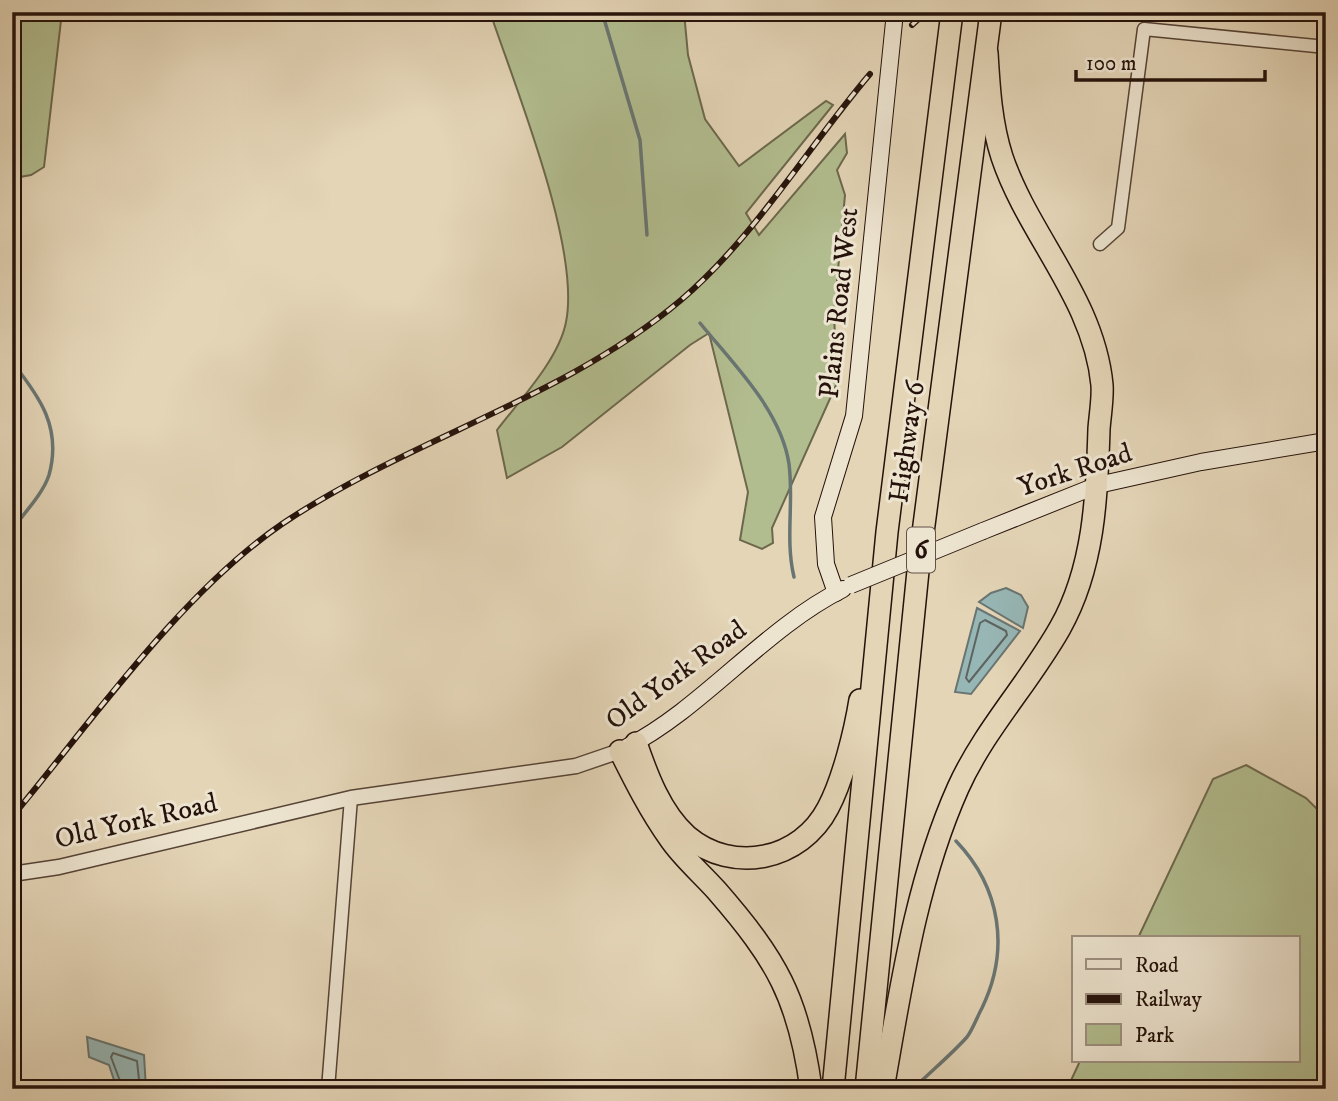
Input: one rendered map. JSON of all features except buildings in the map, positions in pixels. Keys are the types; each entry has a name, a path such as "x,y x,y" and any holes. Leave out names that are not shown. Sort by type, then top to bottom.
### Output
{"highway":[{"name":"Highway 6","path":"834,1089 887,532 952,12"},
{"name":"Highway 6","path":"866,1089 918,571 991,12"},
{"path":"883,1089 934,844 959,785 979,749 1061,627 1084,575 1098,485 1102,386 1096,353 1072,290 1039,234 1002,156 991,106 986,52"},
{"path":"628,747 676,824 702,847 738,858 757,859 798,844 828,809 849,742 859,706 887,532"},
{"path":"628,747 651,812 672,842 750,930 771,958 795,1009 804,1039 811,1089"}],"main road":[{"name":"Plains Road West","path":"835,593 826,564 823,517 854,416 895,12"},
{"name":"York Road","path":"851,585 1068,494 1201,462 1326,440"},
{"name":"Old York Road","path":"628,747 810,607 851,585"}],"street":[{"path":"1100,244 1118,229 1144,29 1326,47"},
{"name":"Old York Road","path":"13,876 351,798 576,766 628,747"},
{"path":"328,1089 351,798"}],"green space":[{"path":"12,12 62,12 44,167 31,175 14,178"},
{"path":"490,12 684,12 688,55 705,119 739,166 826,101 833,105 746,213 759,235 845,134 847,153 837,170 845,195 834,313 837,383 772,528 773,543 762,549 740,540 748,492 709,333 690,345 562,447 507,478 497,430 538,379 556,350 566,322 568,291 564,253 543,167"},
{"path":"1246,765 1306,798 1326,818 1326,1089 1067,1089 1080,1062 1300,1062 1300,936 1139,936 1213,779"}],"water":[{"path":"1006,588 1021,595 1028,607 1023,628 979,602 991,593"},
{"path":"977,608 1020,631 971,694 955,692"},
{"path":"87,1037 144,1055 146,1089 117,1089 109,1065 89,1057"}],"waterway":[{"path":"602,12 640,140 647,235"},
{"path":"700,323 741,371 766,406 784,444 789,464 790,549 794,577"},
{"path":"12,362 46,414 53,442 46,482 38,497 12,530"},
{"path":"913,1089 969,1034 991,986 996,964 998,942 991,899 971,859 956,841"}],"railway":[{"path":"912,25 926,12"},
{"path":"12,817 173,622 208,586 282,524 381,467 587,365 635,335 681,300 733,249 870,74"}]}
